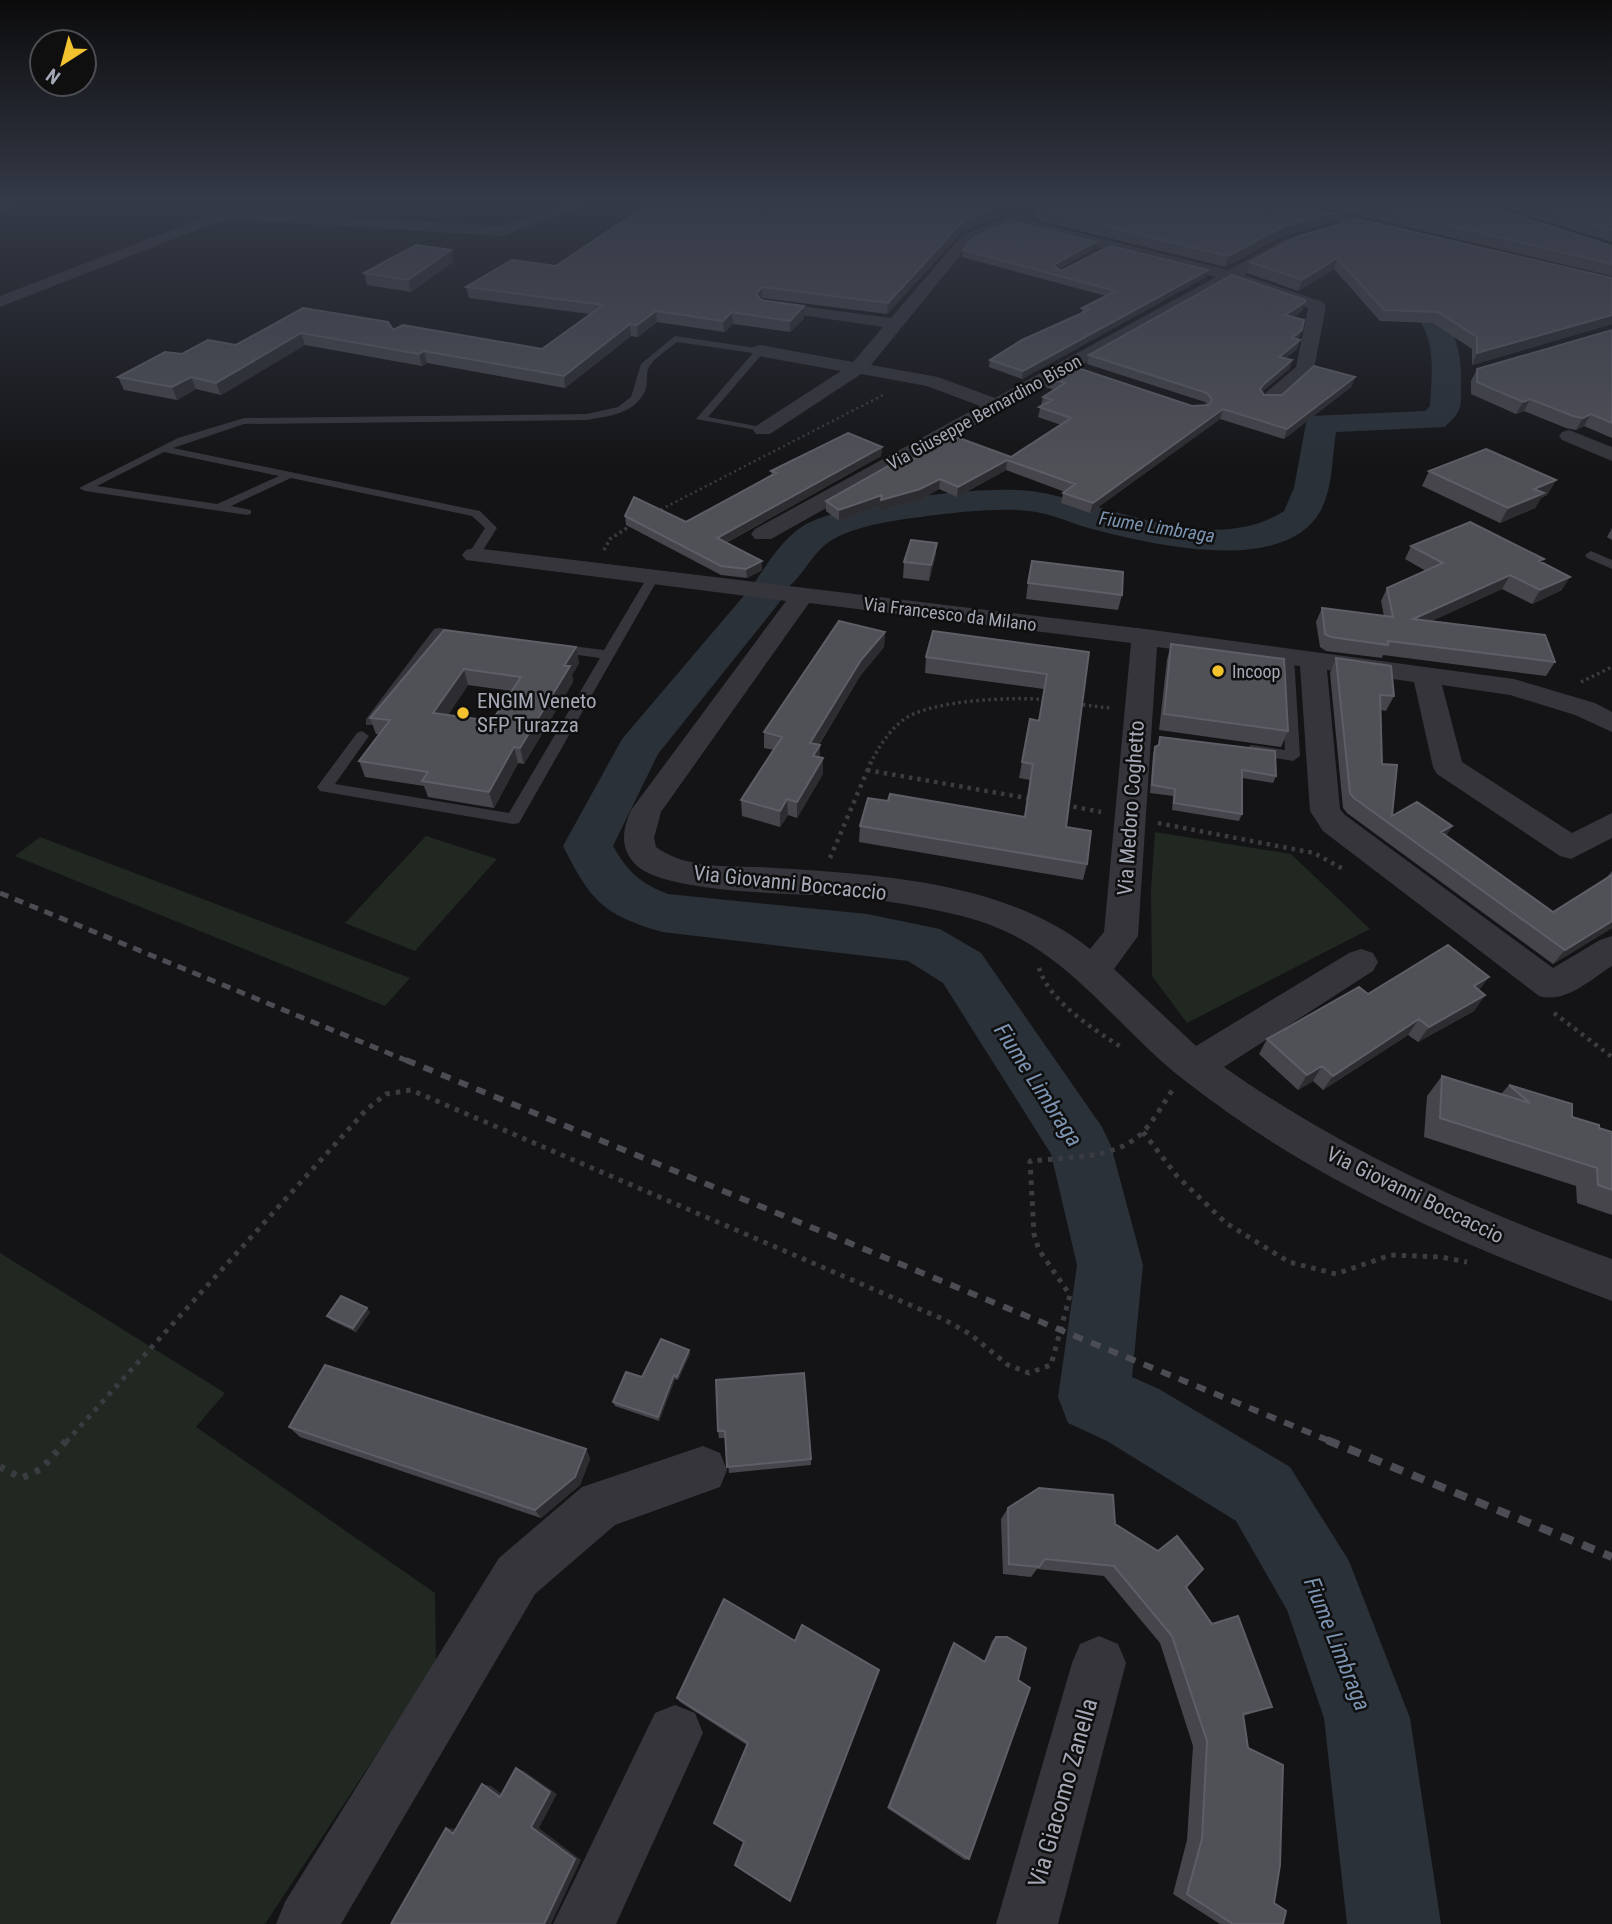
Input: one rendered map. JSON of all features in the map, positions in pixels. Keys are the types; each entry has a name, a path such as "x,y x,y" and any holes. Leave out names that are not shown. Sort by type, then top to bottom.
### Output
{"street":[{"path":"0,302 31,290"},
{"path":"763,429 858,368 924,290"},
{"name":"Via Giuseppe Bernardino Bison","path":"763,534 1201,290"},
{"path":"1269,399 1305,369 1317,306 1303,296 1281,290"},
{"path":"768,304 892,327"},
{"path":"863,337 892,327"},
{"path":"760,351 829,343"},
{"path":"760,351 915,378 998,405"},
{"path":"1066,366 1092,375"},
{"path":"1569,436 1612,455"},
{"name":"Via Francesco da Milano","path":"474,555 652,579 1145,637 1514,687 1586,709 1612,723"},
{"name":"Via Giovanni Boccaccio","path":"801,597 646,810 636,832 641,852 659,865 690,874 819,885 957,902 996,914 1055,942 1093,970 1155,1034 1179,1073 1371,1179 1505,1239 1612,1280"},
{"name":"Via Medoro Coghetto","path":"1093,970 1121,936 1130,817 1142,727 1145,637"},
{"path":"1300,659 1325,811 1334,823 1552,986 1612,949"},
{"path":"1426,676 1448,767 1571,848 1612,824"},
{"path":"1586,709 1612,691"},
{"path":"1179,1073 1361,962"},
{"path":"307,1924 517,1576 600,1505 703,1470"},
{"name":"Via Giacomo Zanella","path":"1027,1924 1099,1663"},
{"path":"584,1924 676,1733"}],"lane":[{"path":"247,512 85,488 163,449 223,425 244,421 587,417 610,413 639,397 643,389 644,366 675,339 760,351"},
{"path":"760,351 701,419 763,429"},
{"path":"163,449 476,513 491,528 474,555"},
{"path":"218,508 290,475"},
{"path":"1591,555 1612,565"},
{"path":"362,736 325,787 513,819 652,579"},
{"path":"371,722 439,632 478,637"},
{"path":"544,646 609,655"},
{"path":"1241,748 1293,756 1300,659"}],"path":[{"path":"646,517 915,378"},
{"path":"594,570 610,539 634,523"},
{"path":"819,885 867,769 891,727 918,711 1033,698 1059,702"},
{"path":"1072,703 1142,727"},
{"path":"867,769 1037,800"},
{"path":"1063,805 1314,853 1350,873"},
{"path":"1044,958 1039,973 1044,982 1108,1039 1132,1053"},
{"path":"1549,1010 1612,1057"},
{"path":"0,1467 22,1478 41,1469 366,1110 392,1090 411,1090 945,1320 971,1335 1013,1369 1029,1373 1043,1372 1051,1365 1070,1295 1040,1250 1034,1234 1030,1161 1109,1150 1132,1141 1143,1132 1174,1089 1179,1073"},
{"path":"1143,1132 1199,1199 1250,1240 1289,1262 1336,1275 1391,1255 1441,1257 1475,1264"}],"shaded area":[{"path":"1155,832 1291,854 1370,929 1187,1023 1152,976 1151,890"},
{"path":"426,836 497,859 415,951 345,923"},
{"path":"40,837 410,978 385,1006 15,856"},
{"path":"0,1253 225,1393 196,1427 435,1593 436,1664 265,1924 0,1924"}],"building":[{"path":"487,290 760,290 756,294 761,300 804,306 790,321 732,312 723,321 656,311 637,325 630,324 564,376 301,333 216,383 191,377 172,387 118,377 165,352 182,354 208,340 236,345 303,308 388,322 393,330 403,325 542,349 603,305"},
{"path":"784,290 900,290 888,303"},
{"path":"1111,290 1172,290 1023,371 990,360 1022,340 1089,310 1082,308 1116,291"},
{"path":"1206,290 1275,290 1305,300 1285,315 1304,320 1302,330 1292,338 1300,340 1279,357 1292,360 1260,389 1264,395 1282,395 1314,366 1355,377 1287,429 1223,409 1093,503 1063,493 1075,484 1007,460 958,487 940,479 920,489 881,500 882,495 839,510 826,501 906,456 913,459 954,436 1011,457 1071,418 1039,407 1052,400 1043,397 1065,383 1047,377 1069,365 1192,406 1209,405 1212,399 1207,393 1089,355"},
{"path":"1366,290 1612,290 1612,315 1477,353 1477,337 1438,312 1384,310"},
{"path":"1612,330 1612,423 1591,414 1583,418 1573,416 1530,399 1523,402 1477,382 1477,369"},
{"path":"848,433 882,447 717,538 762,561 746,569 721,566 625,516 634,497 686,522 776,473 771,471"},
{"path":"1486,449 1556,480 1534,489 1544,493 1508,508 1429,471"},
{"path":"1470,522 1544,559 1539,561 1570,577 1540,590 1510,575 1413,619 1545,635 1555,662 1388,641 1388,645 1325,634 1322,608 1393,617 1387,588 1443,563 1411,546"},
{"path":"911,540 937,543 931,565 904,562"},
{"path":"1032,561 1123,572 1122,595 1028,583"},
{"path":"839,621 885,632 861,660 810,743 820,745 813,756 823,758 797,802 787,799 780,811 741,800 782,737 764,732"},
{"path":"444,630 576,647 564,666 570,666 520,748 514,747 489,792 422,781 428,772 359,761 390,720 370,718","holes":["464,669 521,677 492,721 433,713"]},
{"path":"933,631 1089,652 1066,827 1091,831 1087,864 860,826 868,798 888,801 890,794 1025,817 1033,764 1022,762 1030,719 1039,721 1047,674 926,657"},
{"path":"1171,644 1284,659 1288,731 1164,714"},
{"path":"1336,658 1391,666 1394,696 1380,695 1382,764 1397,765 1392,816 1417,802 1452,826 1441,832 1553,912 1612,875 1612,921 1565,950 1354,798 1350,793"},
{"path":"1160,737 1275,751 1276,776 1242,770 1242,814 1174,803 1175,789 1152,785 1155,747 1159,745"},
{"path":"1448,945 1489,977 1474,986 1485,995 1429,1027 1419,1019 1333,1076 1322,1066 1307,1075 1267,1039 1359,987 1368,994"},
{"path":"1442,1076 1530,1103 1509,1085 1572,1104 1572,1117 1612,1132 1612,1190 1598,1185 1597,1168 1440,1118"},
{"path":"341,1296 367,1308 353,1328 327,1316"},
{"path":"661,1339 689,1350 677,1377 674,1375 658,1417 613,1402 626,1372 642,1377"},
{"path":"325,1365 586,1449 575,1477 535,1510 289,1427"},
{"path":"804,1373 811,1459 727,1467 725,1431 718,1431 716,1380"},
{"path":"1039,1488 1113,1495 1115,1524 1158,1551 1177,1536 1203,1569 1186,1587 1212,1624 1238,1616 1272,1707 1243,1714 1248,1748 1283,1765 1280,1865 1274,1903 1286,1911 1283,1924 1233,1924 1187,1894 1202,1839 1207,1741 1172,1636 1114,1566 1045,1559 1039,1567 1009,1564 1008,1508"},
{"path":"724,1599 795,1641 802,1625 879,1670 790,1901 735,1865 744,1842 714,1823 748,1743 677,1698"},
{"path":"996,1637 1007,1637 1026,1648 1018,1680 1030,1688 969,1859 889,1807 954,1643 985,1662"},
{"path":"516,1768 550,1792 531,1827 575,1859 544,1924 391,1924 446,1828 453,1834 482,1784 500,1797"}],"waterway":[{"name":"Fiume Limbraga","path":"774,582 803,545 828,527 866,517 964,502 1024,500 1131,528 1181,537 1234,539 1280,530 1297,519 1308,500 1322,423 1434,420 1445,408 1448,366 1444,340 1433,318 1404,290"},
{"name":"Fiume Limbraga","path":"761,600 638,749 588,846 605,878 626,898 662,913 867,934 921,943 962,968 1080,1146 1110,1265 1094,1397 1133,1415 1263,1494 1320,1590 1367,1718 1394,1924"}],"railway":[{"path":"0,893 410,1062"},
{"path":"406,1060 1332,1442"},
{"path":"1327,1440 1612,1557"}],"place":[{"name":"Incoop","path":"1218,671"},
{"name":"ENGIM Veneto SFP Turazza","path":"463,713"}]}
